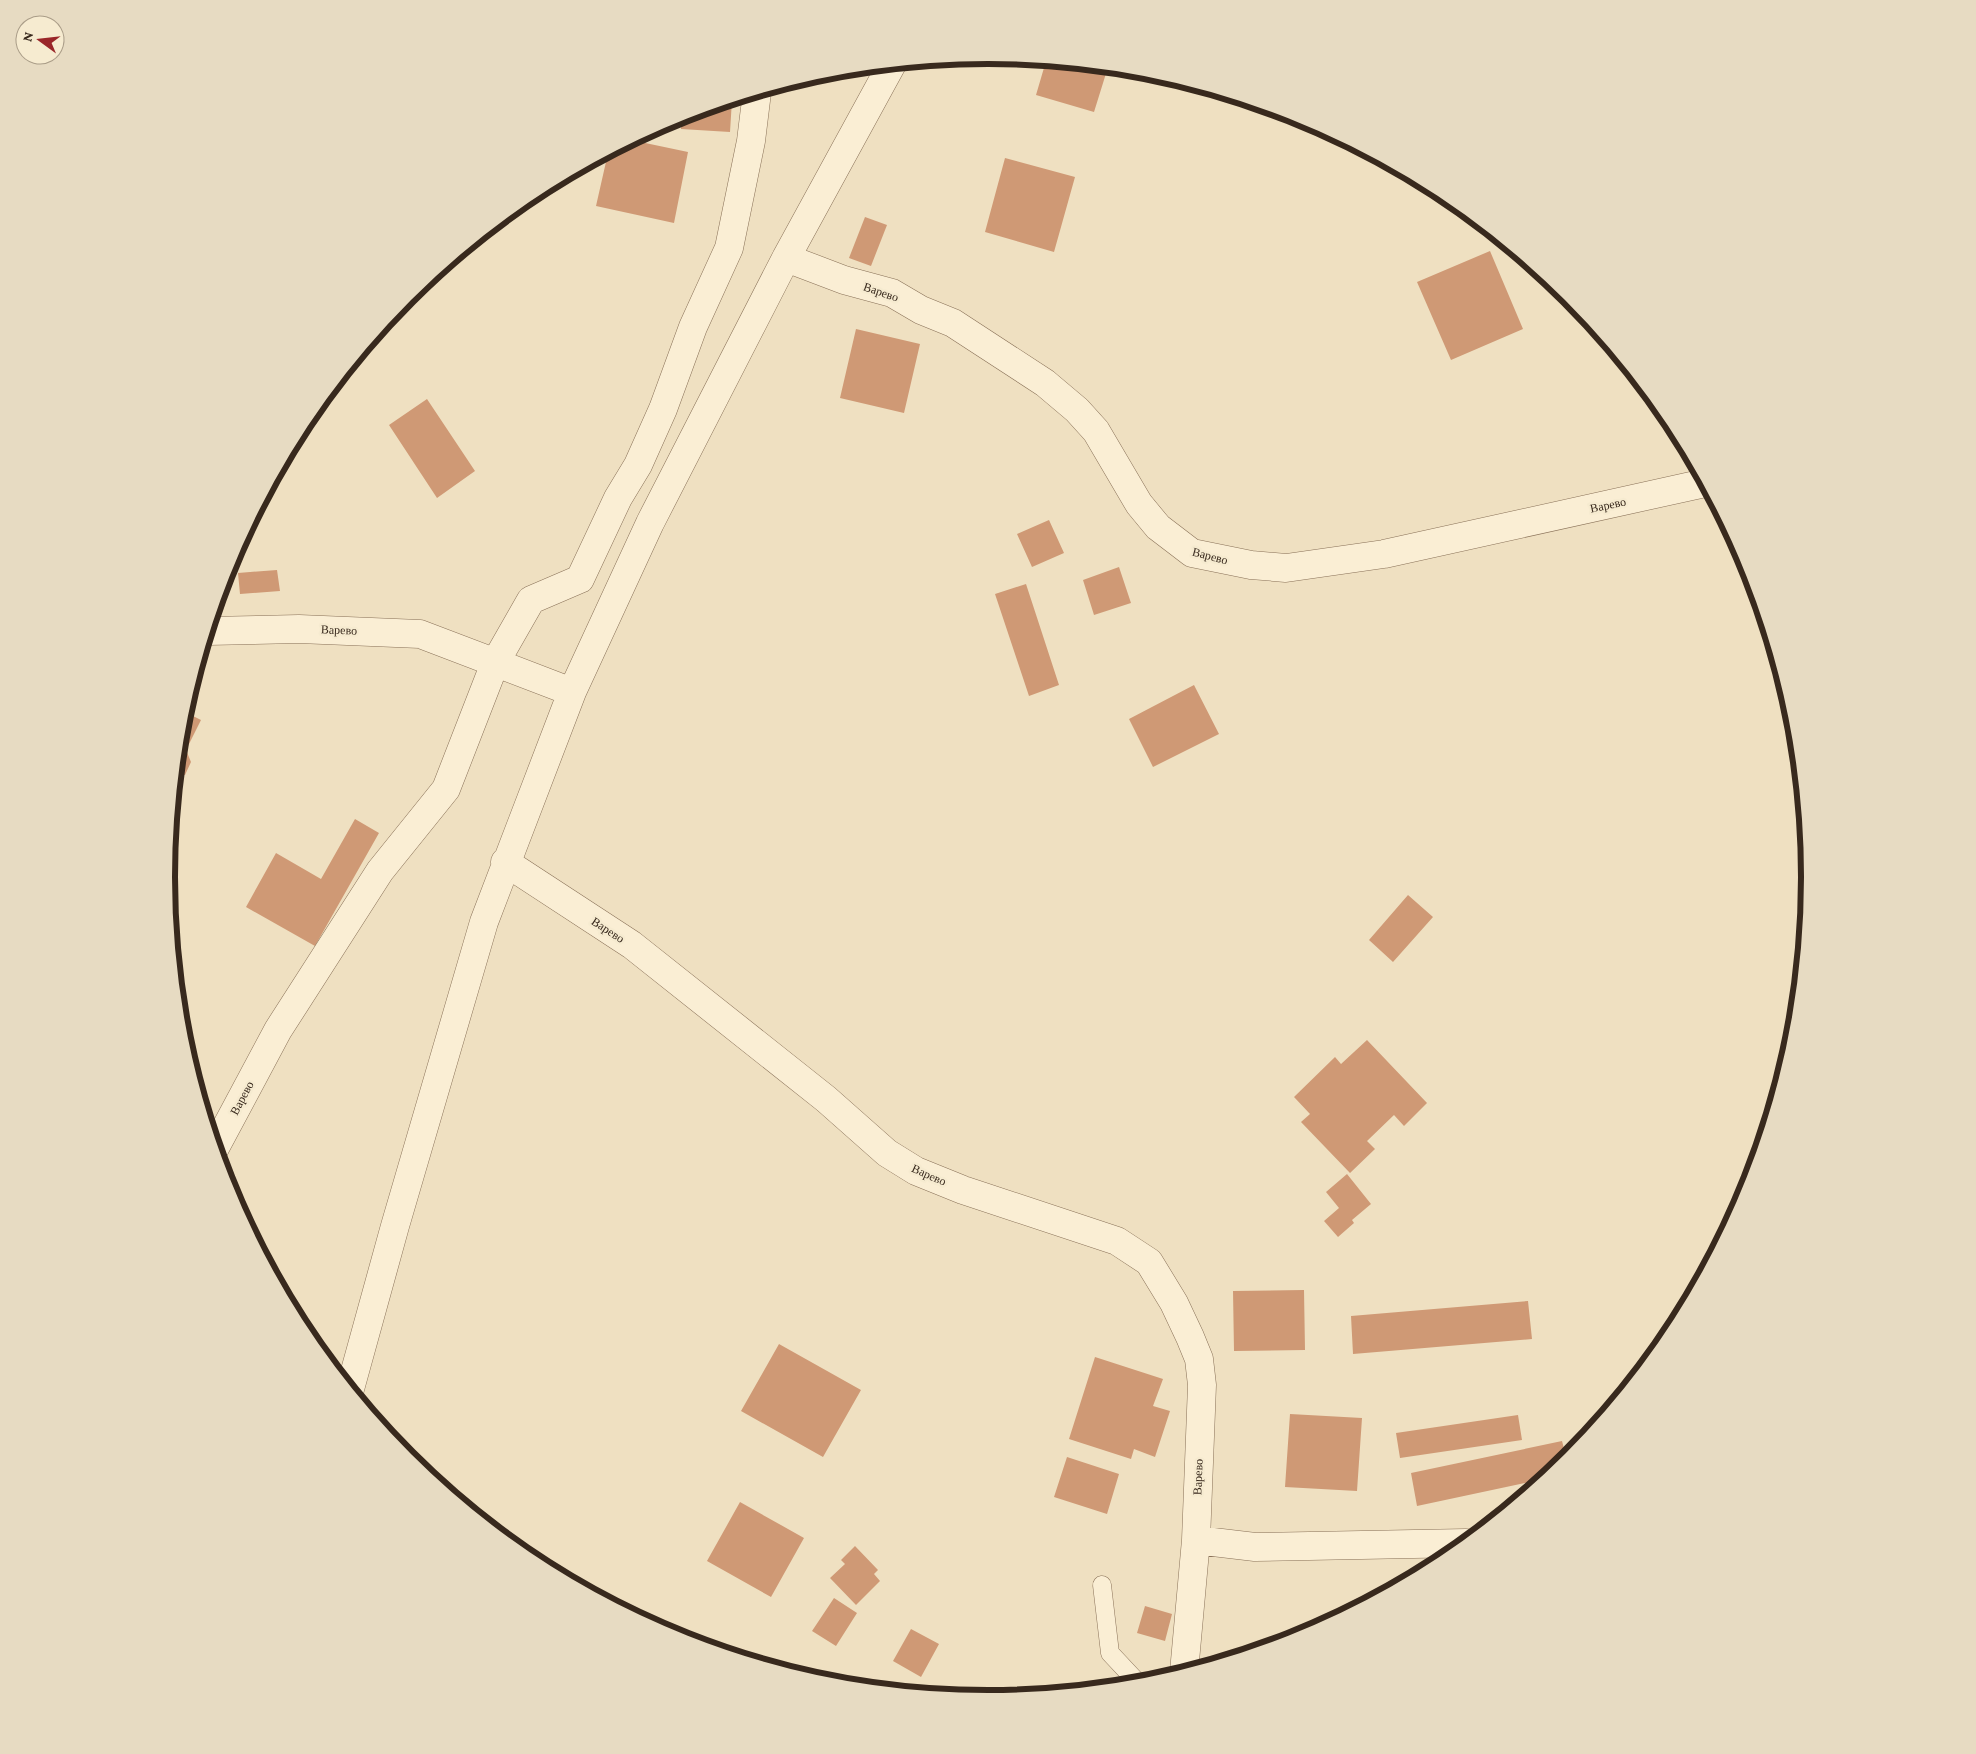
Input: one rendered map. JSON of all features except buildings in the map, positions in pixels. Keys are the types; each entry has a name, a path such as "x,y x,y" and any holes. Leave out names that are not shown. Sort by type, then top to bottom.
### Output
{"street":[{"path":"352,1383 395,1226 484,922 505,862 572,692 650,524 786,258 889,70"},
{"name":"Варево","path":"219,1141 278,1030 380,870 446,789 495,663 530,600 580,579 618,498 638,465 663,409 693,327 729,248 751,142 756,98"},
{"name":"Варево","path":"786,258 844,280 892,293 921,310 953,323 1045,383 1077,410 1096,431 1139,504 1158,527 1192,553 1220,560 1286,568 1331,563 1384,554 1700,484"},
{"name":"Варево","path":"213,631 299,629 420,634 572,692"},
{"name":"Варево","path":"505,862 632,946 826,1099 887,1153 916,1171 963,1190 1117,1241 1149,1262 1174,1303 1199,1359 1202,1386 1196,1540 1185,1666"},
{"path":"1196,1540 1255,1547 1454,1543"}],"lane":[{"path":"1102,1585 1110,1653 1133,1677"}]}
